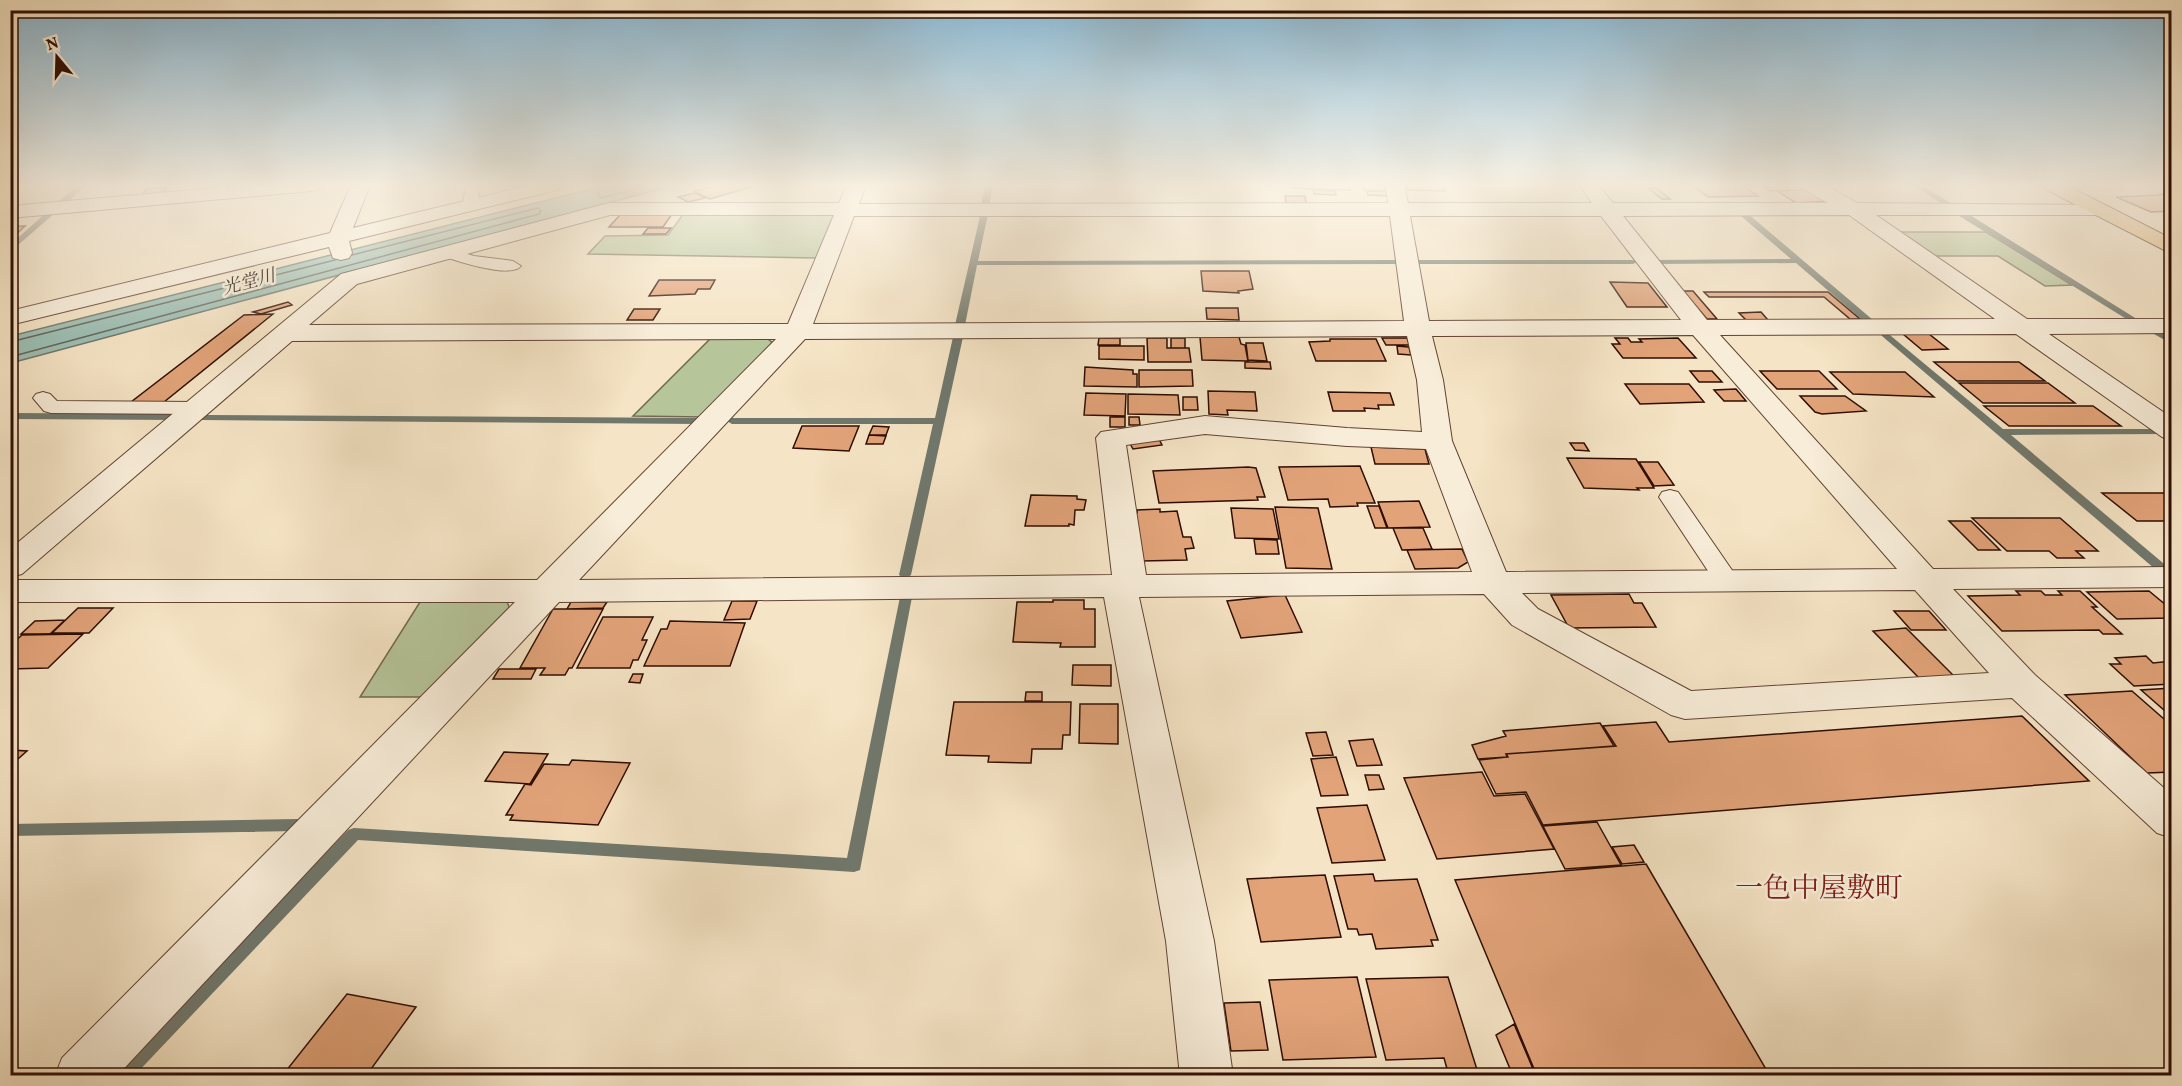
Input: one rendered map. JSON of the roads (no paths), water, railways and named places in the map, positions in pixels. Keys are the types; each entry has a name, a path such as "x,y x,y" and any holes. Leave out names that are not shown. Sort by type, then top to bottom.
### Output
{"highway":[{"path":"2148,236 2172,248"}],"street":[{"path":"341,236 339,242 348,278"},
{"path":"10,318 362,236"},
{"path":"10,567 348,278 511,236"},
{"path":"81,1076 797,332 836,236"},
{"path":"1403,236 1418,329 1430,380 1437,441 1493,583 1526,617 1685,705 2021,684"},
{"path":"1626,236 1700,328 2021,684 2172,821"},
{"path":"1891,236 2172,431"},
{"path":"285,333 2172,326"},
{"path":"1207,1076 1190,941 1125,586 1111,438 1205,425 1347,437 1437,441"},
{"path":"10,591 547,591 2172,577"}],"lane":[{"path":"448,253 472,261 513,266"},
{"path":"43,398 51,407 197,408"},
{"path":"1670,497 1727,581"}],"water":[{"name":"光堂川","path":"407,236 486,236 11,363 11,336"}],"waterway":[{"path":"10,250 26,236"},
{"path":"973,263 979,236"},
{"path":"1768,236 1870,322"},
{"path":"1997,236 2136,321"},
{"path":"1655,262 1798,261"},
{"path":"973,263 1400,262"},
{"path":"1417,262 1633,262"},
{"path":"960,325 973,263"},
{"path":"2157,332 2172,341"},
{"path":"1885,334 2159,566"},
{"path":"905,575 958,337"},
{"path":"10,416 177,417"},
{"path":"206,418 699,421"},
{"path":"732,421 939,421"},
{"path":"2001,432 2159,431"},
{"path":"121,1076 354,834 854,865 906,597"},
{"path":"10,830 297,825"}],"district":[{"name":"一色中屋敷町","path":"1819,889"}]}
